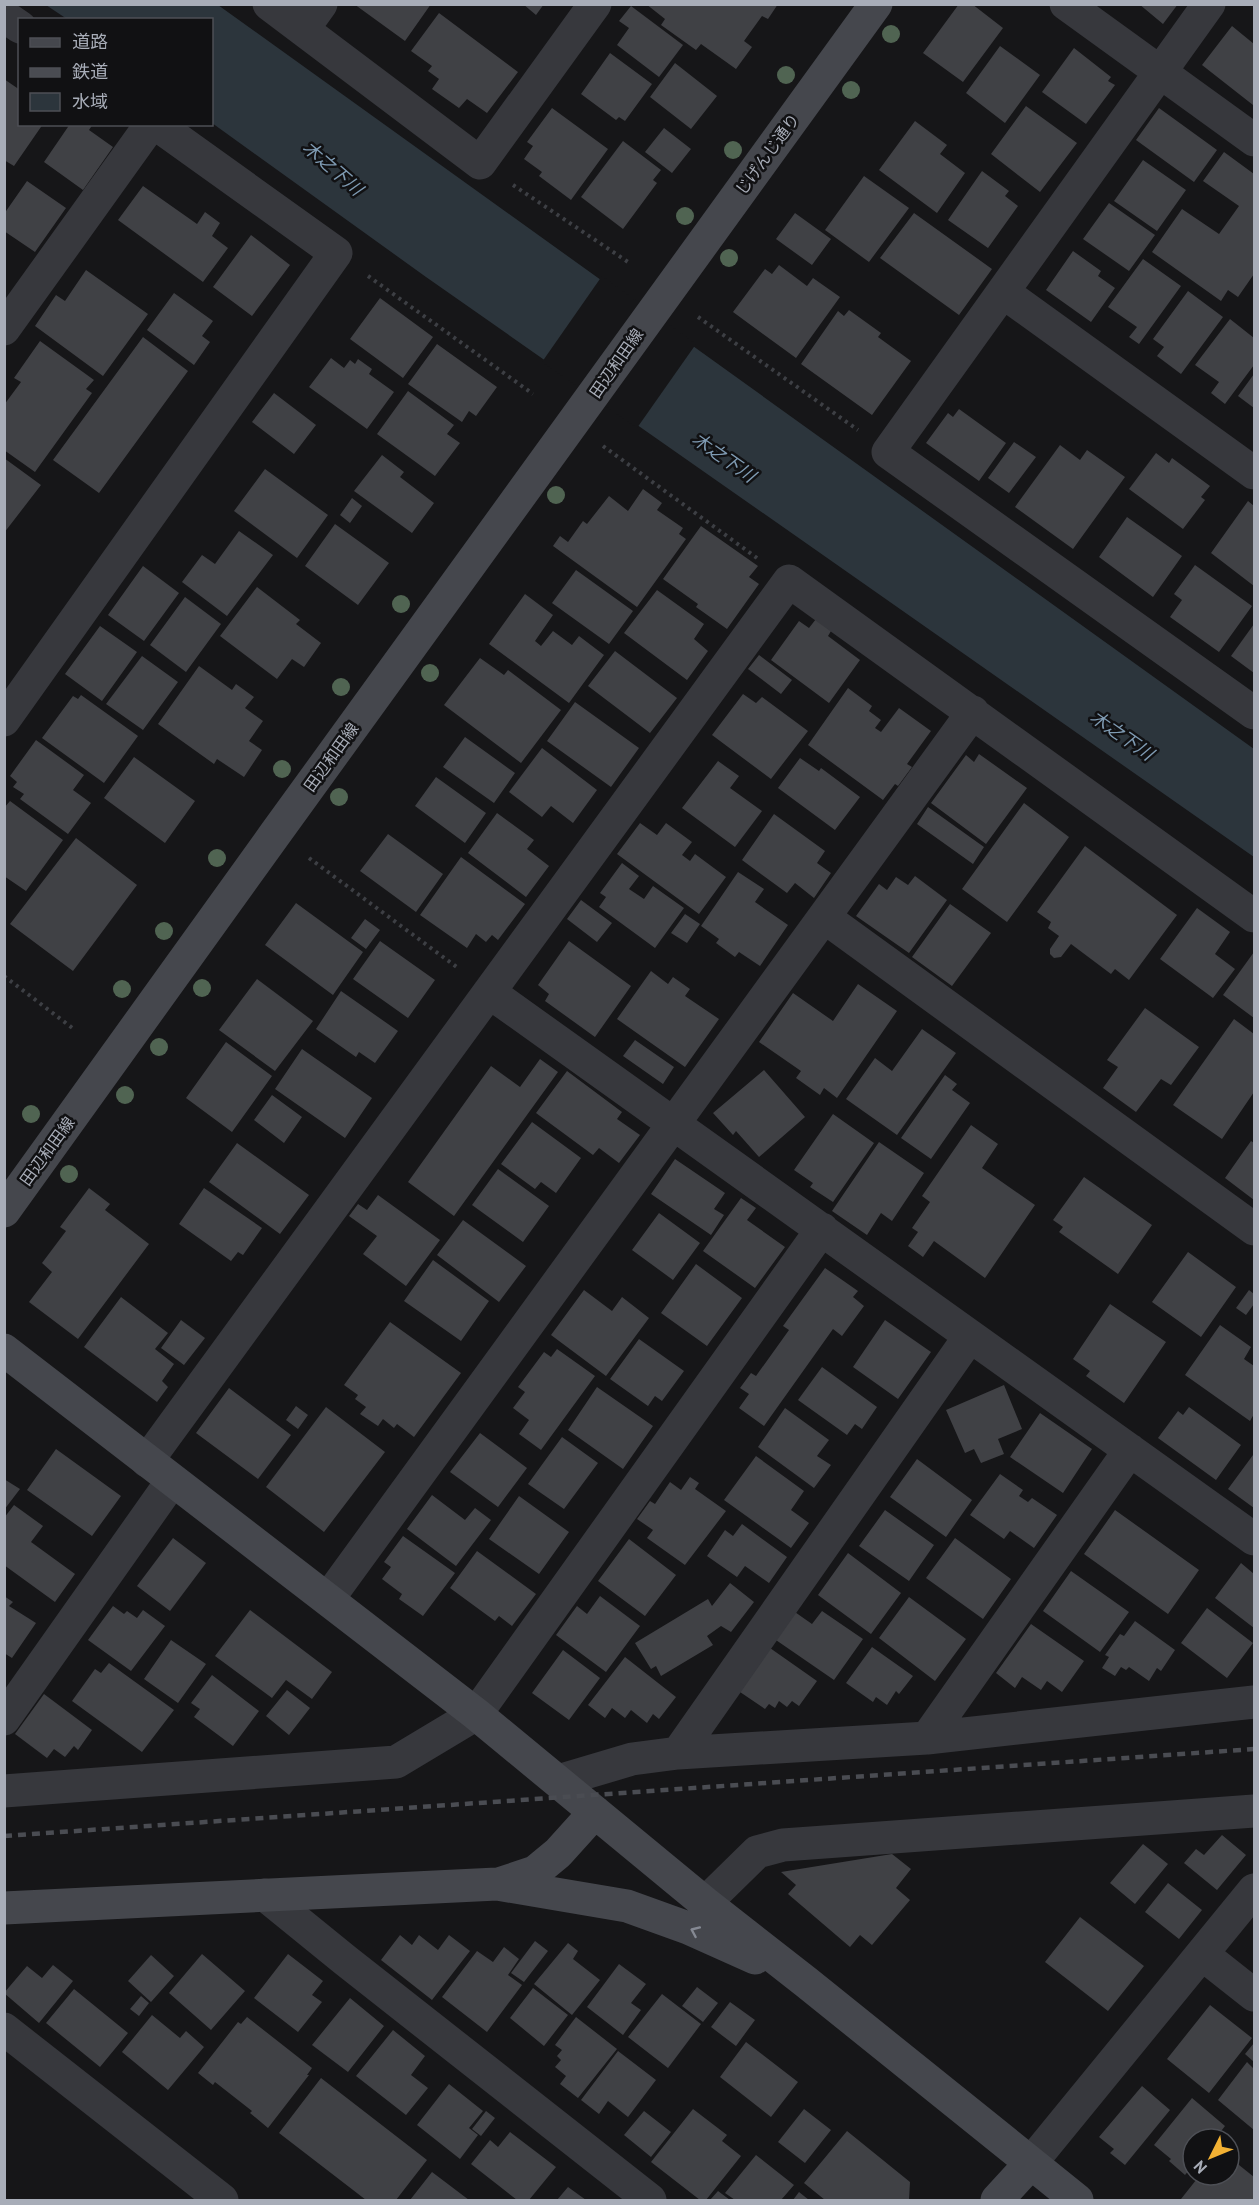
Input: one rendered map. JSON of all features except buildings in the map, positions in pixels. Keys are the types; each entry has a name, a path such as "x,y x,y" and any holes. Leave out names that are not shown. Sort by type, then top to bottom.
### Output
{"street":[{"path":"269,4 312,17 480,162 595,4"},
{"name":"じげんじ通り","path":"658,303 876,4"},
{"path":"1066,4 1254,140"},
{"path":"1209,4 888,452 1254,713"},
{"path":"4,16 18,26"},
{"path":"4,329 150,126"},
{"path":"4,720 336,254 159,126"},
{"path":"1003,292 1254,473"},
{"name":"田辺和田線","path":"4,1211 658,303"},
{"path":"147,1461 789,581 1254,916"},
{"path":"328,1599 973,712"},
{"path":"824,917 1254,1229"},
{"path":"489,992 1254,1539"},
{"path":"4,1791 396,1762 476,1714 822,1229"},
{"path":"678,1753 970,1336"},
{"path":"4,1350 476,1714 705,1904 806,1982 1077,2200"},
{"path":"927,1738 1130,1450"},
{"path":"4,1719 172,1481"},
{"path":"558,1781 632,1759 678,1753 927,1738 1254,1702"},
{"path":"705,1904 757,1852 783,1845 1254,1811"},
{"path":"497,1884 535,1872 558,1853 595,1812"},
{"path":"4,1908 497,1884 627,1906 688,1928 806,1982"},
{"path":"997,2200 1254,1890"},
{"path":"265,1894 650,2200"},
{"path":"1202,1954 1254,1995"},
{"path":"4,2029 222,2200"}],"path":[{"path":"480,162 631,264"},
{"path":"336,254 533,394"},
{"path":"698,316 888,452"},
{"path":"603,446 789,581"},
{"path":"309,858 489,992"},
{"path":"4,976 75,1030"}],"water":[{"name":"木之下川","path":"46,5 218,5 1254,749 1254,857 426,277 213,124 213,18 66,18"}],"pier":[{"path":"602,276 696,344 637,428 542,362"}],"railway":[{"path":"4,1836 1254,1749"}]}
